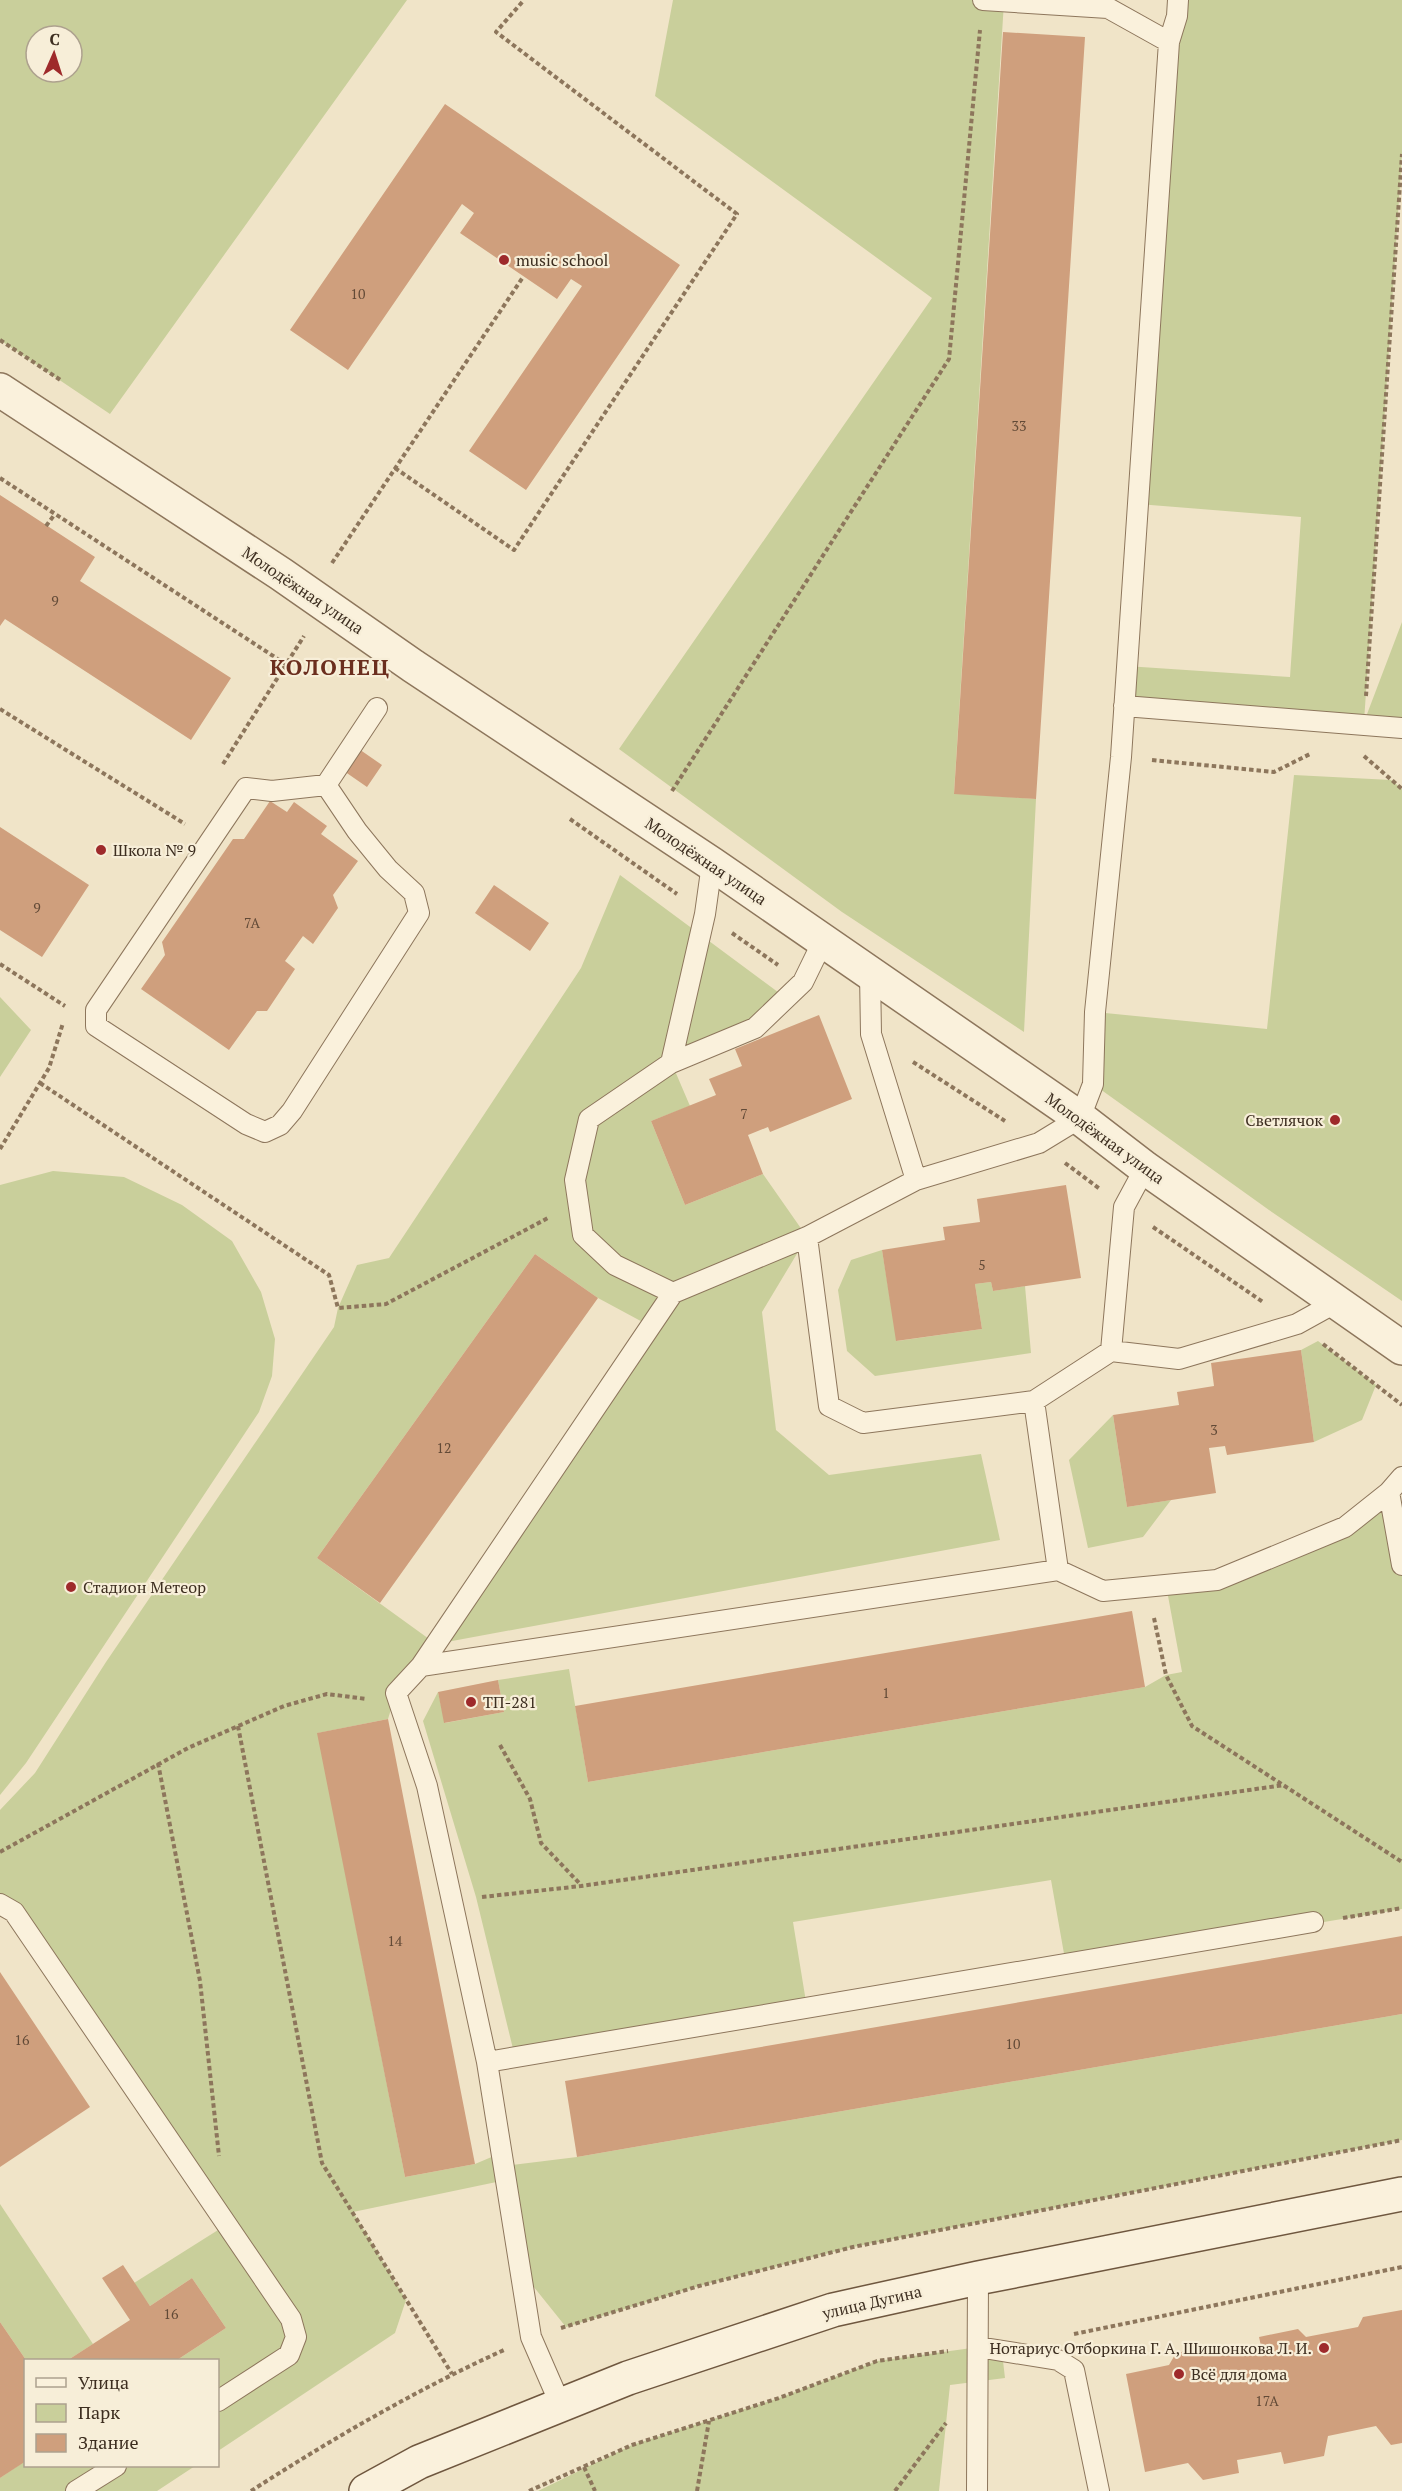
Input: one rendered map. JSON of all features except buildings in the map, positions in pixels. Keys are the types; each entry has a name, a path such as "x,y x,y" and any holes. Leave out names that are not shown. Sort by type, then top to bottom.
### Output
{"street":[{"name":"Молодёжная улица","path":"0,390 281,574 413,666 712,864 1080,1118 1145,1168 1402,1348"},
{"name":"улица Дугина","path":"366,2491 419,2463 561,2406 713,2348 833,2310 978,2278 1402,2194"}],"lane":[{"path":"983,0 1108,8 1169,42"},
{"path":"561,2406 531,2337 487,2062 427,1786 396,1693 421,1666 673,1293 807,1237 916,1180 1039,1143 1080,1118 1093,1084 1095,1012 1121,757 1169,42 1177,15 1178,0"},
{"path":"1124,706 1402,729"},
{"path":"326,785 377,708"},
{"path":"326,785 357,831 388,869 414,893 419,913 292,1111 280,1125 265,1132 246,1124 96,1026 96,1010 246,788 272,791 326,785"},
{"path":"671,1063 705,914 712,864"},
{"path":"673,1293 615,1265 583,1235 575,1180 589,1119 671,1063 755,1028 803,982 823,941"},
{"path":"870,974 872,1034 916,1180"},
{"path":"1111,1351 1124,1207 1145,1168"},
{"path":"807,1237 829,1406 863,1423 1034,1401 1111,1351 1179,1359 1297,1324 1335,1303"},
{"path":"1034,1401 1058,1570"},
{"path":"421,1666 1058,1570 1103,1591 1217,1580 1345,1527 1389,1492 1402,1477"},
{"path":"1389,1492 1402,1565"},
{"path":"0,1904 14,1912 291,2319 296,2337 290,2355 219,2400"},
{"path":"487,2062 1313,1923"},
{"path":"976,2491 978,2278"},
{"path":"978,2347 1058,2360 1074,2370 1099,2491"},
{"path":"76,2491 114,2467"}],"path":[{"path":"395,468 514,550 737,214 496,32 524,0"},
{"path":"670,795 950,359 983,0"},
{"path":"1363,756 1402,154"},
{"path":"332,563 524,277"},
{"path":"0,478 287,665"},
{"path":"46,526 55,514"},
{"path":"217,774 309,627"},
{"path":"0,710 185,824"},
{"path":"1121,757 1275,772 1313,752"},
{"path":"1353,755 1373,756"},
{"path":"1363,756 1402,789"},
{"path":"179,833 192,814"},
{"path":"0,964 67,1008 74,998"},
{"path":"0,1149 49,1068 64,1018"},
{"path":"40,1083 329,1275 338,1308 386,1304 578,1202"},
{"path":"1148,1587 1166,1675 1192,1726 1402,1862"},
{"path":"0,1852 158,1763 284,1706 327,1694 376,1700 396,1693"},
{"path":"238,1726 322,2163 452,2374"},
{"path":"501,1745 530,1799 541,1843 581,1886"},
{"path":"158,1763 200,1981 220,2167"},
{"path":"452,1900 581,1886 1284,1785"},
{"path":"1371,1913 1402,1908"},
{"path":"895,2491 977,2381"},
{"path":"697,2491 708,2421"},
{"path":"584,2467 595,2491"}],"green space":[{"path":"0,0 407,0 110,414 0,340"},
{"path":"673,0 1108,0 1004,2 954,793 1036,799 1024,1032 842,912 619,749 932,298 655,96"},
{"path":"1172,0 1402,0 1402,154 1364,722 1402,622 1402,728 1124,706 1126,666 1290,677 1301,517 1138,504"},
{"name":"Светлячок","path":"1294,775 1391,780 1402,789 1402,1301 1269,1210 1093,1084 1095,1012 1267,1029"},
{"path":"620,875 786,998 755,1028 672,1064 690,1106 651,1121 685,1205 763,1174 807,1237 762,1312 776,1430 829,1475 981,1454 1000,1540 436,1644 396,1693 388,1719 318,1733 405,2177 475,2164 501,2153 504,2166 577,2157 1402,2014 1402,2140 853,2247 699,2286 566,2327 521,2271 506,2180 353,2212 406,2300 395,2333 219,2450 219,2359 179,2359 226,2328 192,2278 150,2306 134,2283 226,2225 0,1904 0,1810 35,1773 106,1662 334,1327 338,1308 357,1265 389,1258 581,968","holes":["535,1254 598,1298 650,1326 436,1644 317,1558"]},
{"path":"0,997 31,1030 0,1077"},
{"name":"Стадион Метеор","path":"53,1171 124,1177 182,1205 232,1241 261,1292 275,1339 272,1376 259,1412 26,1763 0,1795 0,1185"},
{"path":"882,1250 897,1341 982,1329 975,1284 991,1282 993,1291 1025,1286 1031,1353 875,1376 847,1351 838,1290 851,1260"},
{"path":"1318,1341 1376,1385 1362,1420 1314,1442 1301,1350"},
{"path":"1113,1415 1127,1507 1171,1500 1143,1537 1088,1548 1069,1460"},
{"path":"1389,1492 1402,1565 1402,1909 1066,1965 1051,1880 793,1922 807,2008 515,2057 476,1897 423,1721 438,1692 445,1723 504,1712 498,1680 569,1669 588,1782 1145,1687 1166,1675 1182,1672 1166,1585 1217,1580 1345,1527"},
{"path":"0,2204 93,2344 70,2359 25,2359 0,2322"},
{"path":"1001,2344 1005,2378 950,2385 939,2491 538,2491 632,2445 779,2398 877,2361"},
{"path":"24,2462 24,2467 193,2467 157,2491 0,2491 0,2478"}],"place":[{"name":"music school","path":"504,260"},
{"name":"Школа № 9","path":"101,850"},
{"name":"Светлячок","path":"1335,1120"},
{"name":"Стадион Метеор","path":"71,1587"},
{"name":"ТП-281","path":"471,1702"},
{"name":"Нотариус Отборкина Г. А, Шишонкова Л. И.","path":"1324,2348"},
{"name":"Всё для дома","path":"1179,2374"}],"district":[{"name":"КОЛОНЕЦ","path":"330,666"}]}
